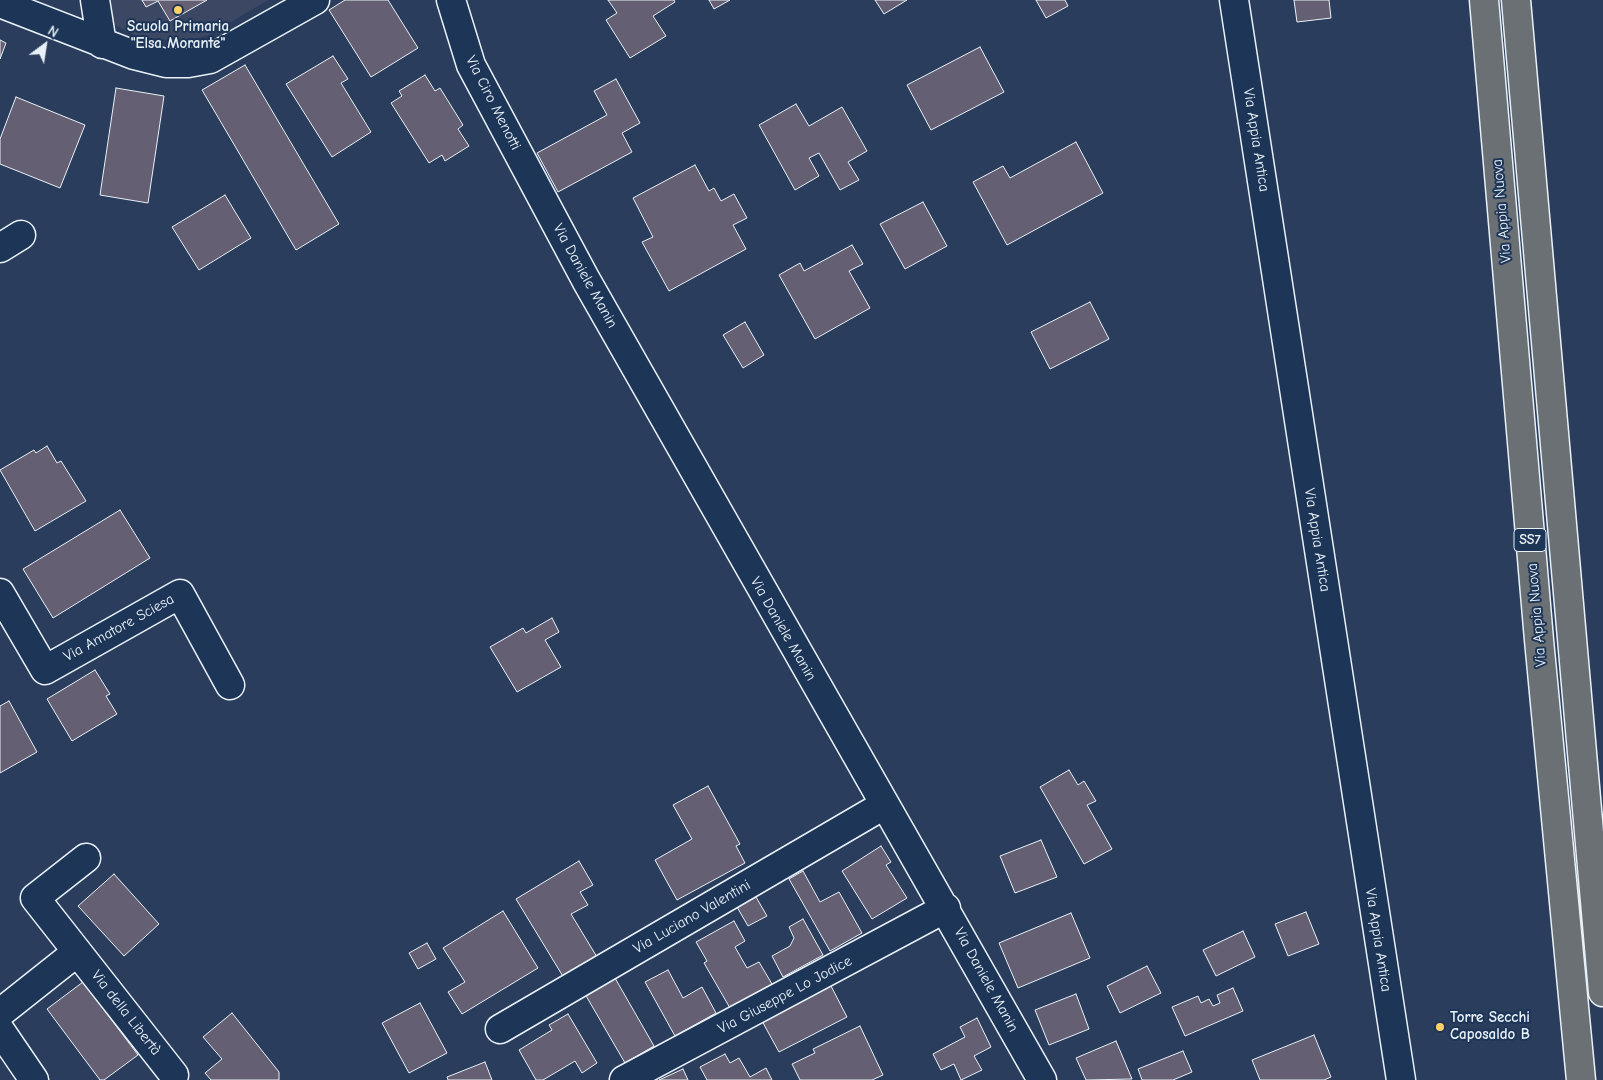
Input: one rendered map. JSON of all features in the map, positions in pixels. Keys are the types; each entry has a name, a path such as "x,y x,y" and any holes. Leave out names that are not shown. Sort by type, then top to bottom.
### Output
{"main road":[{"name":"Via Appia Nuova","path":"1484,0 1539,640 1581,1080"},
{"name":"SS7","path":"1516,0 1603,992"}],"street":[{"path":"95,0 102,44"},
{"path":"0,3 102,44 166,63 188,63 210,59 315,0"},
{"name":"Via Ciro Menotti","path":"451,0 470,64 530,175"},
{"name":"Via Appia Antica","path":"1234,0 1401,1080"},
{"name":"Via Daniele Manin","path":"530,175 596,298 884,806 946,908 1042,1080"},
{"name":"Via Amatore Sciesa","path":"0,593 45,670 180,594 230,685"},
{"name":"Via Luciano Valentini","path":"500,1029 884,806"},
{"name":"Via della Libertà","path":"86,858 35,898 174,1074"},
{"name":"Via Giuseppe Lo Jodice","path":"624,1080 946,908"},
{"path":"0,1013 78,952"},
{"path":"0,1030 34,1080"}],"shaded area":[{"name":"Scuola Primaria \"Elsa Morante\"","path":"105,0 268,0 209,35 192,40 176,41 136,36 107,21"}],"building":[{"path":"142,0 207,0 170,21 158,1 146,7"},
{"path":"345,0 388,0 418,48 371,77 329,10"},
{"path":"608,0 674,0 675,2 653,16 666,36 630,58 606,20 617,13"},
{"path":"709,0 730,0 714,9"},
{"path":"875,0 907,0 884,14"},
{"path":"1036,0 1065,0 1068,6 1046,18"},
{"path":"1294,0 1329,0 1331,18 1297,22"},
{"path":"0,40 6,43 0,59"},
{"path":"980,47 1004,92 931,130 907,85"},
{"path":"333,56 348,79 341,83 371,132 332,157 286,84"},
{"path":"245,65 339,224 296,250 202,90"},
{"path":"425,75 435,91 440,88 463,125 458,129 469,146 445,161 442,155 429,163 391,103 402,96 399,91"},
{"path":"616,79 640,123 622,133 632,152 558,192 537,153 607,115 594,91"},
{"path":"116,88 164,96 148,203 100,195"},
{"path":"16,97 85,125 60,188 0,164 0,139"},
{"path":"796,104 809,126 842,107 867,151 848,162 859,180 840,190 819,153 809,158 819,176 795,190 759,125"},
{"path":"1076,142 1103,193 1007,245 973,182 1003,166 1010,178"},
{"path":"695,165 709,191 714,188 721,201 734,194 747,218 733,225 746,249 669,291 642,242 653,237 633,198"},
{"path":"225,195 251,238 199,270 172,227"},
{"path":"923,202 947,246 905,269 880,224"},
{"path":"852,245 863,264 849,271 870,308 815,339 779,275 800,263 804,271"},
{"path":"1090,302 1109,339 1050,369 1031,332"},
{"path":"745,322 764,355 743,368 723,335"},
{"path":"47,446 57,463 61,461 86,501 35,531 0,470 34,450 36,453"},
{"path":"120,510 150,558 53,618 23,569"},
{"path":"552,618 559,632 545,640 561,667 517,692 490,647 523,628 526,633"},
{"path":"95,670 110,694 106,696 117,714 72,741 47,699"},
{"path":"9,701 37,752 0,773 0,706"},
{"path":"1069,770 1078,785 1084,781 1096,801 1087,805 1112,849 1084,864 1040,787"},
{"path":"708,786 740,844 736,846 745,863 677,900 655,860 692,839 673,805"},
{"path":"1041,840 1057,877 1015,893 1000,856"},
{"path":"881,846 891,862 886,865 907,898 872,919 842,871"},
{"path":"579,861 593,885 580,892 588,905 571,914 600,962 567,983 516,899"},
{"path":"803,871 820,902 839,892 862,933 830,951 789,879"},
{"path":"114,874 159,924 124,956 78,906"},
{"path":"756,897 767,916 748,926 737,907"},
{"path":"503,911 538,968 462,1014 448,992 465,982 443,948"},
{"path":"1306,912 1319,944 1288,956 1275,924"},
{"path":"1071,913 1090,958 1018,988 999,943"},
{"path":"803,919 823,955 783,977 772,956 790,946 794,938 789,927"},
{"path":"734,921 745,941 735,947 747,968 759,962 772,984 730,1008 704,963 707,961 696,942"},
{"path":"1243,931 1255,957 1216,976 1203,950"},
{"path":"427,943 436,959 418,969 409,953"},
{"path":"1147,966 1161,993 1120,1013 1107,986"},
{"path":"668,970 683,998 702,987 716,1013 675,1036 645,982"},
{"path":"615,978 654,1046 625,1063 585,994"},
{"path":"83,982 138,1055 104,1080 100,1080 47,1009"},
{"path":"830,984 847,1017 779,1052 762,1021"},
{"path":"1233,988 1243,1011 1185,1036 1172,1007 1198,996 1201,1003 1209,999 1213,1006 1220,1003 1217,995"},
{"path":"1076,994 1089,1029 1049,1045 1035,1010"},
{"path":"420,1003 447,1053 409,1073 382,1023"},
{"path":"232,1013 279,1072 279,1080 211,1080 205,1073 222,1059 203,1037"},
{"path":"568,1014 597,1063 582,1073 575,1061 543,1080 536,1080 519,1050 552,1030 549,1025"},
{"path":"977,1018 991,1047 974,1056 982,1070 961,1080 954,1064 941,1070 933,1054 965,1037 960,1027"},
{"path":"860,1026 883,1075 872,1080 800,1080 792,1064 815,1053 813,1049"},
{"path":"1314,1035 1331,1077 1324,1080 1260,1080 1252,1060"},
{"path":"1116,1041 1132,1079 1086,1080 1076,1058"},
{"path":"1183,1051 1192,1072 1173,1080 1142,1080 1138,1069"},
{"path":"725,1054 730,1063 739,1058 750,1077 766,1068 772,1080 707,1080 700,1067"},
{"path":"485,1062 492,1080 448,1080 447,1077"},
{"path":"683,1069 688,1080 659,1080"}],"place":[{"name":"Scuola Primaria \"Elsa Morante\"","path":"178,10"},
{"name":"Torre Secchi Caposaldo B","path":"1440,1027"}]}
